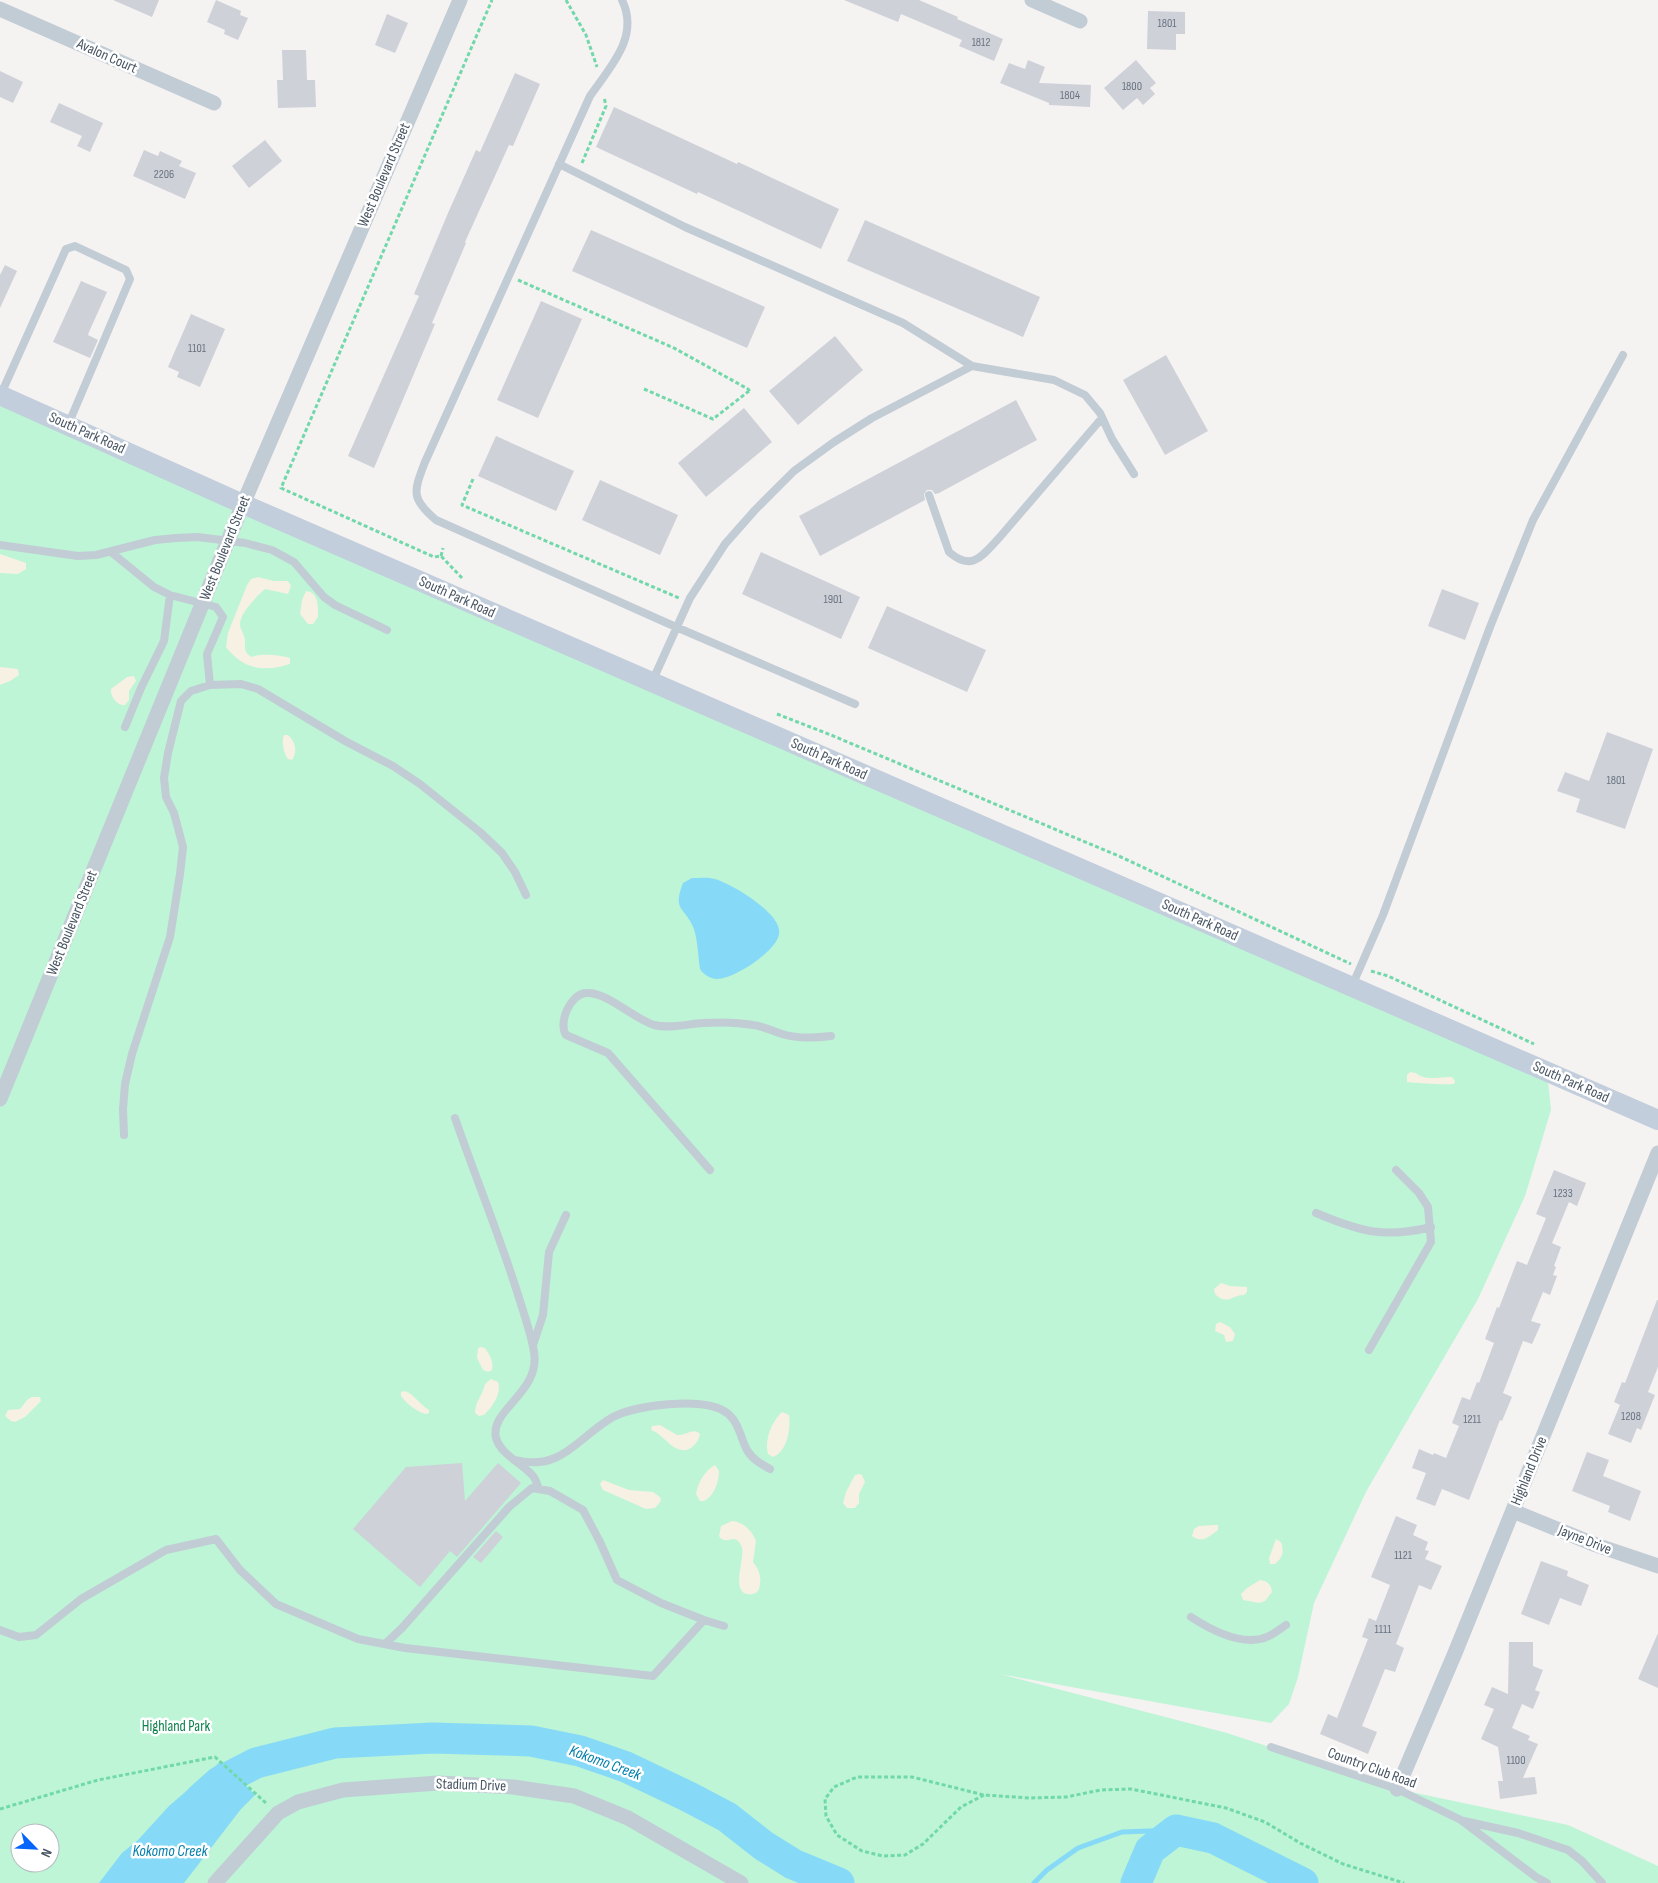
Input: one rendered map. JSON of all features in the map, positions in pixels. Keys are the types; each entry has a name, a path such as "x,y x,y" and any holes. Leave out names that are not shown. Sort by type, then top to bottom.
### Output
{"street":[{"name":"West Boulevard Street","path":"0,1099 243,504 460,0"},
{"path":"1032,0 1080,21"},
{"name":"Avalon Court","path":"0,9 214,103"},
{"name":"South Park Road","path":"0,395 243,504 1658,1120"},
{"name":"Highland Drive","path":"1397,1789 1455,1653 1658,1153"},
{"name":"Jayne Drive","path":"1513,1511 1605,1548 1658,1566"},
{"name":"Stadium Drive","path":"215,1883 278,1812 298,1802 343,1790 438,1783 514,1786 574,1796 628,1818 740,1883"}],"lane":[{"path":"622,0 629,22 623,47 590,96 422,469 417,483 416,496 422,508 436,520 855,704"},
{"path":"559,164 685,227 902,323 972,366 1054,380 1085,395 1100,413 1112,439 1134,474"},
{"path":"0,395 66,248 75,246 126,270 130,279 68,425"},
{"path":"1352,986 1382,915 1490,627 1533,520 1623,355"},
{"path":"652,682 688,602 725,544 755,510 794,472 834,442 872,418 972,366"},
{"path":"929,495 949,552 957,559 965,562 975,561 984,555 994,544 1102,418"},
{"path":"0,545 78,556 111,552 156,540 176,538 198,537 245,543 272,550 294,562 324,597 335,605 386,630"},
{"path":"111,552 154,587 170,595 216,608 223,617 207,654 210,685"},
{"path":"125,727 141,688 164,641 170,595"},
{"path":"124,1135 123,1109 125,1084 132,1054 170,937 183,847 174,813 166,797 164,778 168,753 182,701 191,690 210,685 241,684 258,689 420,784 473,825 502,853 515,872 526,895"},
{"path":"710,1170 608,1053 566,1035 563,1031 563,1022 575,997 584,992 593,993 618,1004 641,1020 655,1025 669,1027 702,1023 752,1024 796,1037 814,1038 831,1036"},
{"path":"455,1118 507,1260 533,1346 536,1369 529,1382 505,1410 496,1428 496,1438 504,1451 533,1476 539,1489"},
{"path":"1369,1350 1431,1242 1428,1207 1419,1193 1396,1170"},
{"path":"1316,1213 1354,1228 1374,1232 1392,1234 1431,1227"},
{"path":"533,1346 543,1315 549,1252 566,1215"},
{"path":"514,1459 527,1463 540,1462 557,1457 576,1446 612,1417 633,1410 663,1405 696,1403 724,1411 734,1420 746,1449 755,1460 770,1469"},
{"path":"384,1644 402,1628 509,1507 532,1488 550,1491 583,1510 617,1580 661,1604 724,1626"},
{"path":"0,1630 19,1637 36,1634 81,1599 166,1550 216,1539 240,1570 276,1604 358,1639 404,1648 653,1676 704,1620"},
{"path":"1191,1617 1213,1631 1250,1640 1267,1637 1286,1625"},
{"name":"Country Club Road","path":"1271,1747 1397,1789 1461,1820 1536,1877 1547,1883"},
{"name":"Country Club Road","path":"1461,1820 1518,1833 1568,1850 1582,1860 1602,1883"}],"path":[{"path":"440,556 434,557 281,488 492,0"},
{"path":"508,276 674,348 750,392 713,419 644,389"},
{"path":"473,479 462,505 688,602"},
{"path":"440,556 443,548"},
{"path":"440,556 458,576 469,582"},
{"path":"770,712 831,735 1121,857 1360,968 1388,976 1539,1046"},
{"path":"0,1809 98,1780 215,1757 255,1795"},
{"path":"984,1794 961,1806 923,1844 905,1855 883,1856 862,1851 836,1835 826,1816 826,1800 834,1787 857,1777 912,1777 984,1794 1030,1798 1066,1797 1101,1790 1131,1789 1226,1808 1265,1822 1343,1864 1404,1883"}],"green space":[{"name":"Highland Park","path":"0,393 1547,1072 1551,1110 1525,1196 1478,1299 1367,1490 1314,1603 1298,1677 1289,1704 1271,1723 1000,1674 1227,1733 1397,1789 1568,1825 1658,1866 1658,1883 0,1883"}],"sand":[{"path":"0,554 26,563 26,569 18,574 0,573"},
{"path":"258,577 274,581 288,581 291,586 288,594 265,589 245,611 240,625 245,639 245,650 252,657 271,655 290,658 290,664 281,667 263,668 247,665 233,655 226,647 228,633 247,585 251,579"},
{"path":"306,591 313,594 317,601 318,617 313,624 308,624 300,614 302,600"},
{"path":"0,667 18,669 19,675 0,685"},
{"path":"134,676 136,681 129,691 129,700 125,705 119,704 113,697 111,689 127,677"},
{"path":"284,735 288,735 294,743 295,753 292,760 288,759 284,751"},
{"path":"1410,1072 1429,1078 1452,1077 1455,1081 1454,1084 1407,1082 1407,1075"},
{"path":"1221,1283 1230,1286 1247,1287 1247,1292 1244,1295 1226,1300 1223,1299 1215,1294 1214,1289"},
{"path":"1220,1322 1230,1327 1235,1334 1233,1341 1226,1342 1224,1335 1215,1331 1216,1324"},
{"path":"478,1348 485,1348 492,1361 492,1370 488,1372 483,1370 477,1358"},
{"path":"491,1379 498,1382 499,1391 487,1412 479,1416 475,1413 476,1405 485,1384"},
{"path":"405,1391 429,1410 429,1413 423,1413 409,1405 401,1396 401,1392"},
{"path":"32,1397 40,1397 41,1401 25,1417 15,1422 5,1416 8,1410 20,1409"},
{"path":"782,1412 789,1415 789,1433 782,1450 773,1457 768,1454 768,1437 772,1426"},
{"path":"660,1425 677,1435 695,1431 700,1434 692,1447 687,1450 681,1450 672,1446 651,1430 652,1426"},
{"path":"715,1465 719,1471 715,1488 708,1499 700,1501 696,1494 698,1486 705,1474"},
{"path":"855,1475 862,1475 865,1482 859,1494 859,1503 855,1508 847,1508 843,1503 846,1492"},
{"path":"603,1480 629,1490 653,1492 660,1497 661,1501 655,1508 646,1509 603,1490 600,1484"},
{"path":"732,1521 740,1523 747,1528 756,1541 753,1562 759,1572 760,1581 759,1589 754,1594 745,1594 739,1584 742,1554 740,1544 735,1539 724,1540 719,1536 721,1526"},
{"path":"1218,1525 1218,1530 1206,1538 1199,1539 1192,1536 1194,1529 1199,1526"},
{"path":"1276,1539 1281,1542 1282,1554 1275,1564 1270,1564 1269,1558"},
{"path":"1260,1580 1269,1583 1272,1589 1272,1592 1265,1601 1259,1603 1243,1600 1241,1594"}],"water":[{"path":"692,878 709,878 723,882 744,893 765,909 778,926 779,934 771,948 763,956 733,975 716,979 703,973 700,969 694,929 679,904 683,883"},
{"name":"Kokomo Creek","path":"220,1762 235,1774 255,1795 241,1809 184,1883 99,1883 122,1853 138,1840 169,1806"}],"building":[{"path":"113,0 159,0 152,17"},
{"path":"216,0 241,11 240,15 248,18 238,40 224,34 225,30 207,22"},
{"path":"844,0 919,0 1003,39 994,61 959,46 962,40 901,14 898,22"},
{"path":"1148,11 1185,12 1185,34 1176,34 1176,50 1147,49"},
{"path":"387,14 408,23 395,53 375,45"},
{"path":"282,50 306,50 307,80 315,80 316,107 278,108 277,80 283,80"},
{"path":"1028,60 1045,67 1039,83 1091,85 1090,107 1049,105 1049,103 1000,83 1009,63 1025,69"},
{"path":"1136,60 1156,83 1150,88 1155,94 1143,105 1137,98 1123,110 1104,88"},
{"path":"0,71 23,82 13,103 0,97"},
{"path":"515,73 540,84 513,146 509,145 465,242 432,323 435,324 374,468 348,456 419,296 414,294 448,213 476,150 480,152"},
{"path":"59,103 103,123 90,152 77,146 82,136 50,122"},
{"path":"614,107 839,209 821,249 596,147"},
{"path":"265,140 282,161 249,188 232,166"},
{"path":"144,150 158,156 160,151 182,161 179,166 196,173 185,199 133,176"},
{"path":"865,220 1040,297 1023,337 847,261"},
{"path":"591,230 765,307 747,348 572,271"},
{"path":"5,265 17,271 0,308 0,275"},
{"path":"81,281 107,292 88,335 98,340 90,358 53,342"},
{"path":"541,301 582,319 538,418 497,400"},
{"path":"191,314 225,329 200,387 177,377 179,372 168,367"},
{"path":"835,336 863,370 798,425 769,391"},
{"path":"1166,355 1208,431 1165,455 1123,380"},
{"path":"1016,400 1037,440 939,493 935,494 932,490 927,490 924,494 925,500 820,556 799,516"},
{"path":"744,408 772,442 706,497 678,463"},
{"path":"496,436 574,471 556,511 478,476"},
{"path":"600,480 678,515 660,555 582,520"},
{"path":"761,552 860,597 841,639 742,594"},
{"path":"1442,589 1479,603 1465,640 1428,626"},
{"path":"887,606 986,650 967,692 868,648"},
{"path":"1607,732 1653,749 1625,829 1576,812 1580,799 1557,791 1565,772 1589,781"},
{"path":"1554,1170 1586,1183 1577,1206 1569,1202 1552,1243 1561,1247 1554,1266 1556,1267 1553,1275 1557,1276 1550,1295 1543,1292 1531,1321 1541,1324 1532,1344 1523,1341 1503,1393 1512,1397 1502,1421 1500,1420 1469,1500 1442,1489 1435,1506 1416,1499 1426,1473 1412,1468 1419,1449 1446,1458 1459,1426 1452,1423 1462,1397 1470,1400 1477,1382 1479,1383 1494,1343 1485,1339 1497,1307 1499,1308 1517,1261 1527,1265 1546,1218 1536,1214"},
{"path":"1657,1300 1658,1367 1648,1392 1655,1395 1641,1430 1637,1428 1631,1443 1608,1434 1620,1405 1614,1402 1622,1382 1625,1383"},
{"path":"1587,1452 1609,1460 1603,1476 1641,1491 1630,1521 1608,1512 1610,1506 1572,1491"},
{"path":"462,1463 465,1501 498,1463 521,1483 457,1557 450,1551 420,1587 353,1529 406,1467"},
{"path":"1396,1516 1417,1525 1413,1535 1428,1542 1425,1550 1429,1551 1425,1559 1442,1566 1431,1590 1419,1585 1396,1644 1404,1648 1395,1672 1385,1669 1362,1726 1377,1732 1368,1754 1320,1734 1328,1714 1337,1718 1368,1639 1362,1637 1369,1618 1376,1621 1390,1585 1371,1577"},
{"path":"496,1531 503,1537 481,1563 473,1557"},
{"path":"1541,1561 1568,1571 1567,1576 1589,1585 1581,1606 1560,1598 1549,1625 1521,1614"},
{"path":"1658,1633 1658,1688 1638,1679"},
{"path":"1509,1642 1533,1642 1533,1666 1543,1670 1535,1690 1540,1692 1533,1709 1522,1704 1512,1728 1530,1736 1528,1740 1538,1744 1523,1778 1535,1777 1537,1794 1500,1799 1498,1781 1503,1781 1498,1747 1481,1739 1494,1709 1484,1705 1492,1687 1508,1694"}],"waterway":[{"name":"Kokomo Creek","path":"200,1799 219,1782 256,1763 335,1743 433,1738 531,1741 580,1751 626,1767 727,1817 764,1846 793,1864 839,1883"},
{"path":"1034,1883 1047,1870 1078,1848 1122,1832 1176,1830"},
{"name":"Kokomo Creek","path":"1136,1883 1150,1850 1176,1830 1213,1838 1303,1883"}]}
